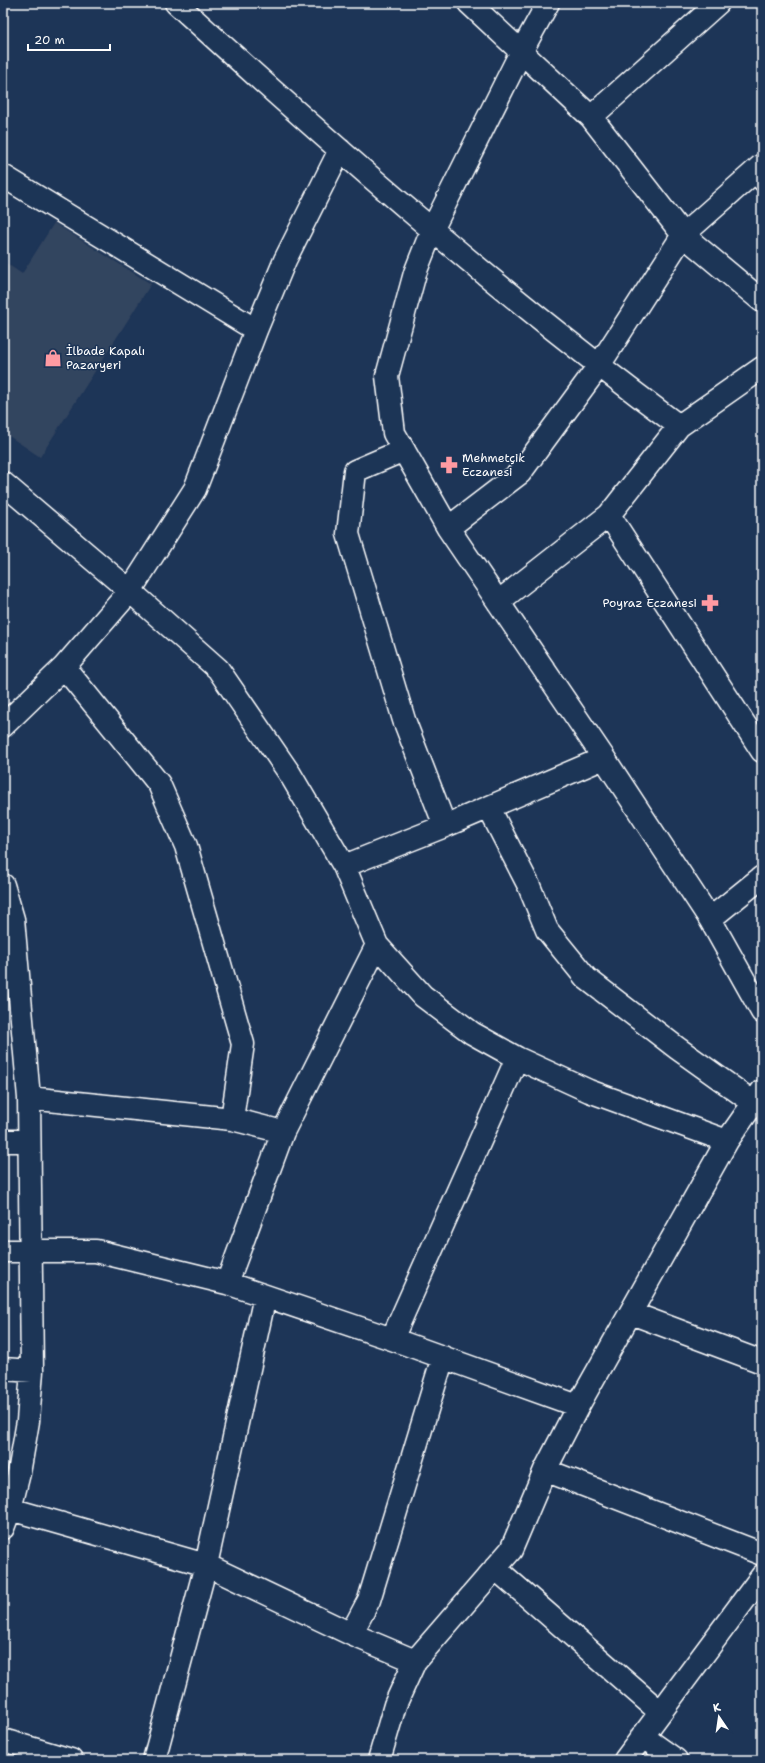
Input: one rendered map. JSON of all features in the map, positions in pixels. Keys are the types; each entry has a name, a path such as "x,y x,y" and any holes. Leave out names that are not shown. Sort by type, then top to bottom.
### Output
{"street":[{"path":"176,3 432,230 598,366 679,426"},
{"path":"469,3 591,117 683,235 762,301"},
{"path":"548,3 521,52 432,230 415,273 387,376 394,433 448,528 604,758 710,919 762,1012"},
{"path":"591,117 718,3"},
{"path":"3,726 64,667 130,591 195,489 256,330 285,260 340,150"},
{"path":"448,528 520,473 598,366 683,235 758,175"},
{"path":"3,176 256,330"},
{"path":"498,602 609,515 679,426 762,368"},
{"path":"404,450 355,471 348,534 404,720 445,826"},
{"path":"3,483 130,591 218,669 290,774 344,866 377,945 423,996 472,1033 517,1058 589,1091 727,1141"},
{"path":"609,515 762,751"},
{"path":"64,667 159,784 186,846 243,1044 232,1119"},
{"path":"344,866 445,826 604,758"},
{"path":"379,1760 395,1705 415,1661 511,1550 545,1470 578,1406 727,1141 758,1097 677,1048 586,978 547,930 529,886 488,808"},
{"path":"710,919 762,877"},
{"path":"3,885 13,919 30,1098 29,1142 32,1370 28,1421 11,1472 7,1519 206,1565 351,1634 415,1661"},
{"path":"227,1283 283,1132 377,945"},
{"path":"392,1339 517,1058"},
{"path":"30,1098 232,1119 283,1132"},
{"path":"3,1141 29,1142"},
{"path":"3,1251 96,1251 227,1283 392,1339 578,1406"},
{"path":"154,1760 206,1565 265,1296"},
{"path":"631,1313 762,1362"},
{"path":"351,1634 368,1600 443,1357"},
{"path":"3,1369 32,1370"},
{"path":"545,1470 762,1554"},
{"path":"496,1568 660,1712"},
{"path":"625,1760 762,1576"},
{"path":"642,1736 676,1760"},
{"path":"3,1740 71,1760"}],"shaded area":[{"name":"İlbade Kapalı Pazaryeri","path":"54,223 151,284 40,457 3,432 3,261 22,274"}],"place":[{"name":"İlbade Kapalı Pazaryeri","path":"53,358"},
{"name":"Mehmetçik Eczanesi","path":"449,465"},
{"name":"Poyraz Eczanesi","path":"710,603"}]}
